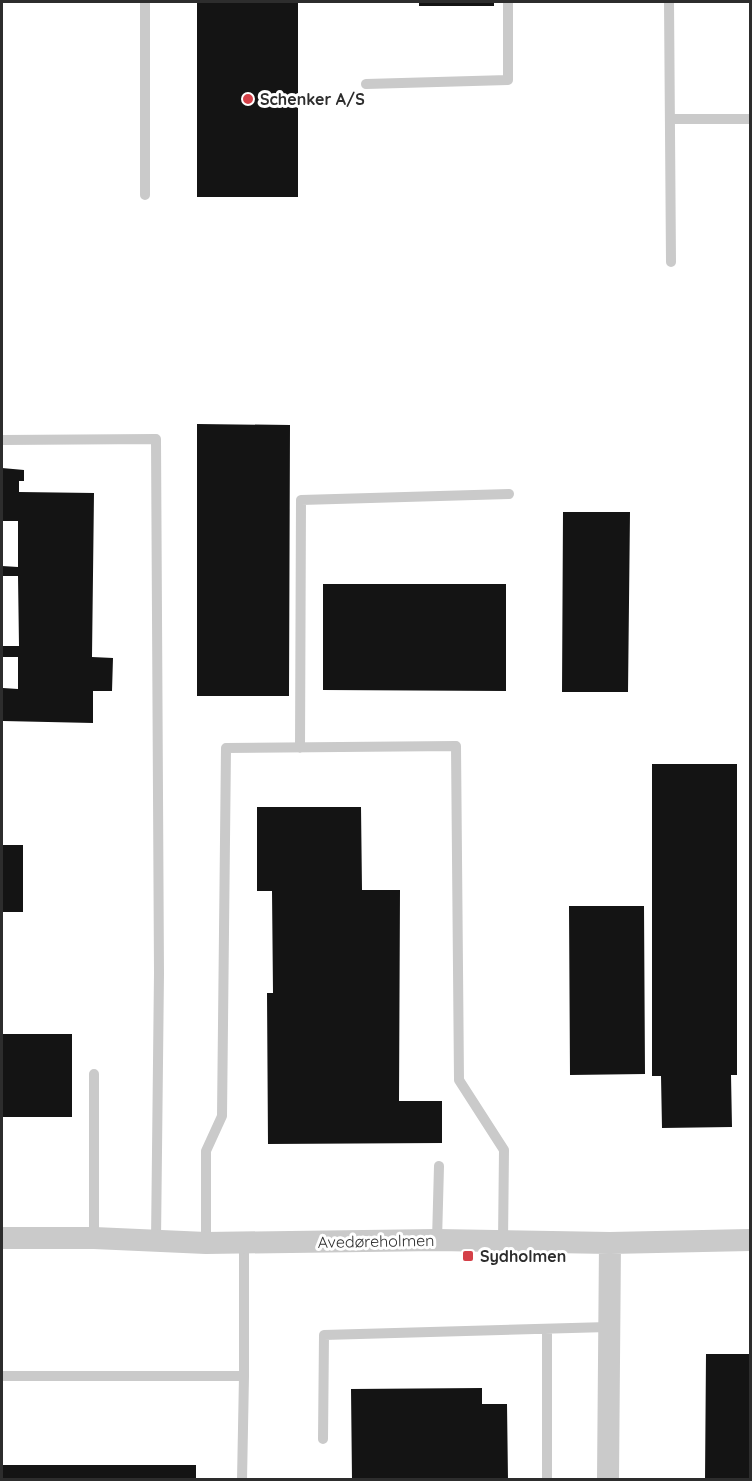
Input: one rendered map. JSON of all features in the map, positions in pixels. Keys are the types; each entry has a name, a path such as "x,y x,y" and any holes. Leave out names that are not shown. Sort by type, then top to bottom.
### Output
{"street":[{"name":"Avedøreholmen","path":"2,1238 94,1238 206,1243 750,1240"},
{"path":"608,1479 610,1242"}],"lane":[{"path":"145,2 145,195"},
{"path":"366,84 508,80 508,2"},
{"path":"669,2 671,261"},
{"path":"671,119 750,119"},
{"path":"2,440 156,439 159,938 156,1241"},
{"path":"300,748 301,500 509,495"},
{"path":"206,1243 206,1151 222,1116 226,748 456,746 459,1080 504,1150 503,1241"},
{"path":"94,1074 94,1238"},
{"path":"437,1240 439,1166"},
{"path":"242,1479 244,1242"},
{"path":"323,1439 324,1335 608,1328"},
{"path":"547,1329 547,1479"},
{"path":"2,1376 244,1376"}],"building":[{"name":"Schenker A/S","path":"197,2 298,2 298,197 197,197"},
{"path":"419,2 494,2 494,6 419,6"},
{"path":"197,424 290,425 289,696 197,696"},
{"path":"2,468 24,470 24,481 19,481 19,492 94,493 92,657 113,658 112,691 93,691 93,723 3,721 3,688 18,689 18,657 2,657 2,646 19,646 18,576 2,576 2,566 18,567 18,521 2,521"},
{"path":"563,512 630,512 628,692 562,692"},
{"path":"323,584 506,584 506,691 323,690"},
{"path":"652,764 737,764 737,1075 731,1075 732,1127 662,1128 661,1076 652,1076"},
{"path":"257,807 361,807 362,890 400,890 399,1101 442,1101 442,1143 268,1144 267,993 273,993 272,891 257,891"},
{"path":"2,845 23,845 23,912 2,912"},
{"path":"569,906 644,906 645,1074 570,1075"},
{"path":"2,1034 72,1034 72,1117 2,1117"},
{"path":"706,1354 750,1354 750,1480 705,1480"},
{"path":"482,1388 482,1404 507,1404 508,1480 352,1480 351,1389"},
{"path":"2,1465 196,1465 196,1480 2,1480"}],"place":[{"name":"Schenker A/S","path":"248,99"},
{"name":"Sydholmen","path":"468,1256"}]}
